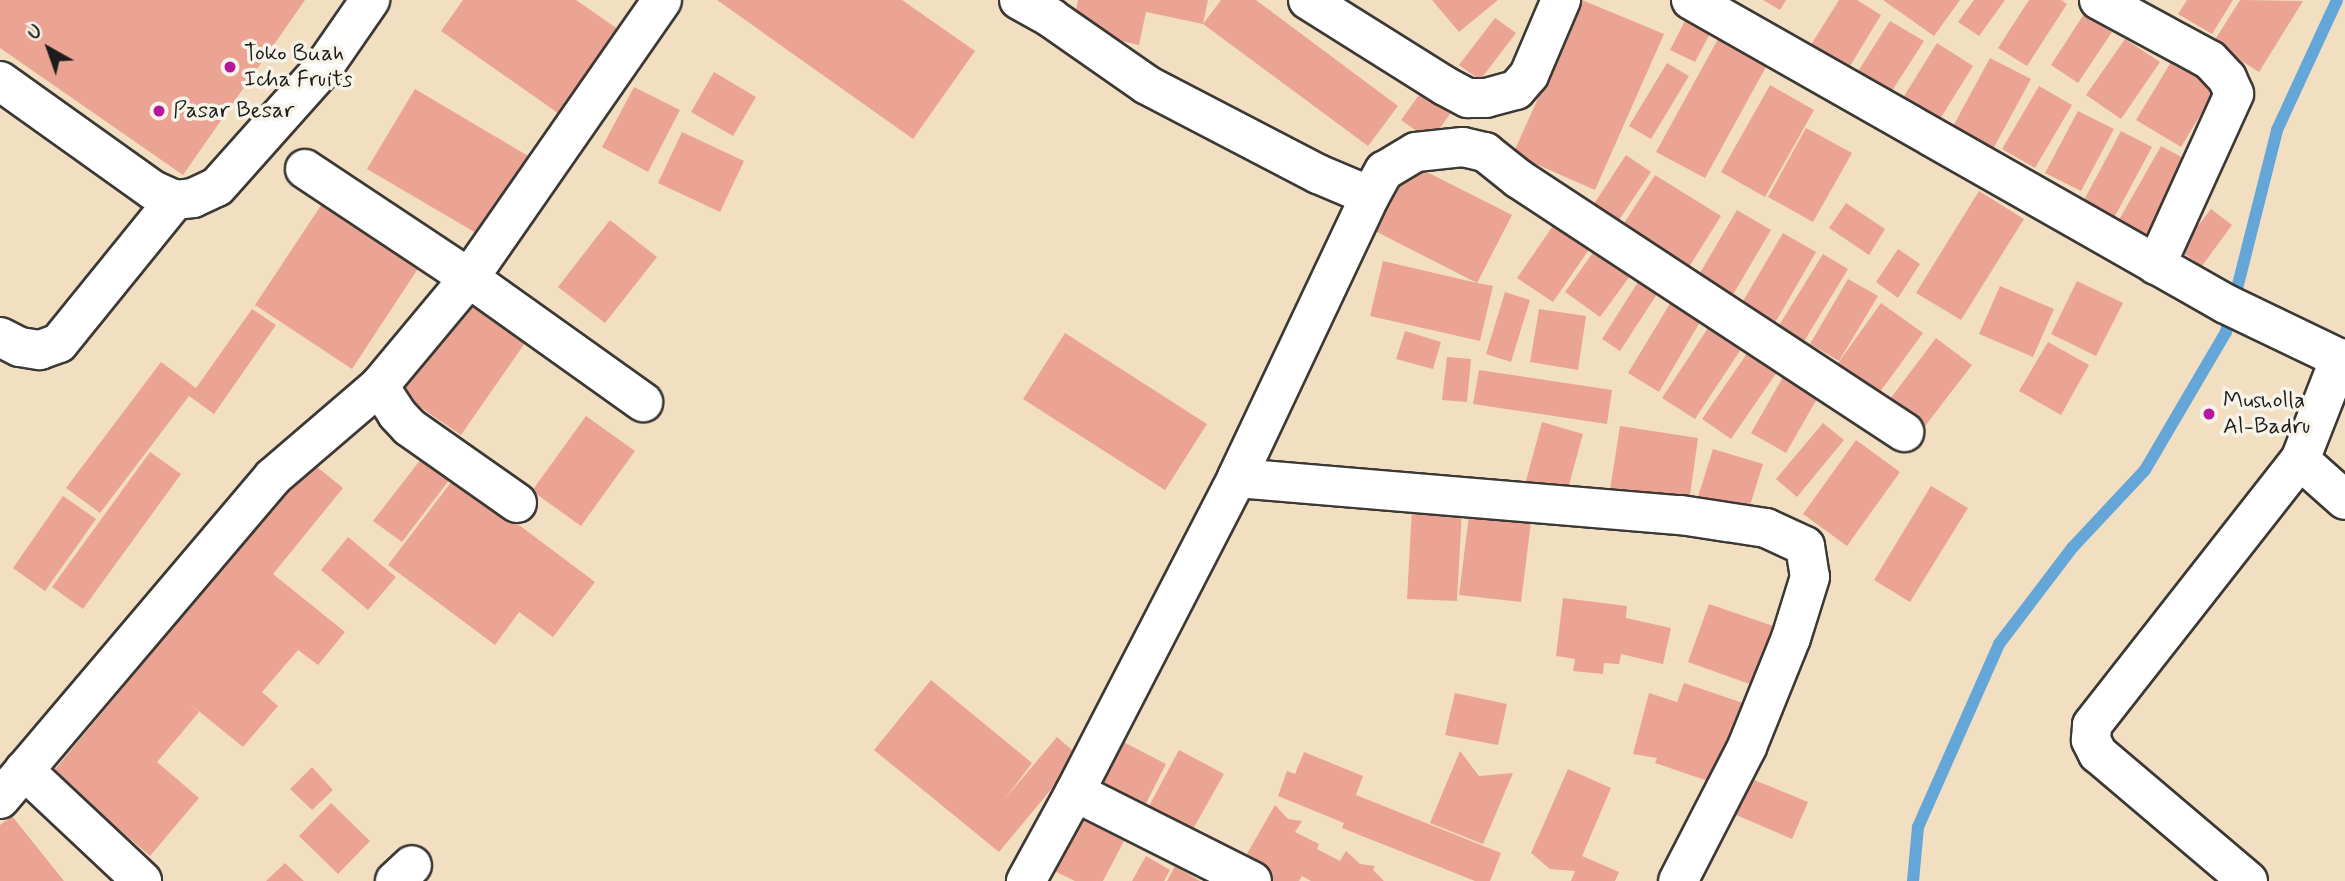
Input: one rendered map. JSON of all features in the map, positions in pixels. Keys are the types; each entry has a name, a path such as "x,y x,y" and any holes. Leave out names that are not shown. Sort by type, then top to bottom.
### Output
{"street":[{"path":"0,81 153,190 174,200 193,198 217,187 323,68 370,0"},
{"path":"0,799 273,477 379,386 469,278 662,0"},
{"path":"1308,0 1468,98 1486,98 1516,90 1529,75 1561,0"},
{"path":"1691,0 2234,309 2343,360 2300,460 2092,726 2091,740 2098,754 2248,881"},
{"path":"2099,0 2210,60 2227,78 2234,94 2156,265"},
{"path":"1042,6 1147,85 1318,174 1370,196"},
{"path":"1026,881 1075,792 1237,478 1370,196 1384,171 1416,152 1463,147 1485,152 1519,179 1904,432"},
{"path":"305,169 469,278 643,402"},
{"path":"0,338 20,347 40,350 59,343 174,200"},
{"path":"379,386 409,427 517,503"},
{"path":"2300,460 2345,500"},
{"path":"1237,478 1681,515 1766,528 1805,546 1810,578 1791,638 1747,747 1678,881"},
{"path":"24,770 142,881"},
{"path":"1075,792 1252,881"}],"building":[{"name":"Pasar Besar","path":"0,0 305,0 183,175 0,48"},
{"path":"463,0 576,0 625,34 565,118 441,31"},
{"path":"717,0 902,0 975,51 913,139"},
{"path":"1078,0 1208,0 1203,24 1146,12 1139,45 1072,30"},
{"path":"1221,0 1256,0 1398,106 1368,146 1203,24"},
{"path":"1432,0 1498,0 1459,32"},
{"path":"1582,0 1664,34 1595,190 1513,154"},
{"path":"1763,0 1786,0 1780,10"},
{"path":"1839,0 1857,0 1881,15 1847,71 1809,48"},
{"path":"1883,0 1960,0 1934,36"},
{"path":"1974,0 2005,0 1979,36 1958,22"},
{"path":"2029,0 2061,0 2067,4 2027,66 1998,48"},
{"path":"2187,0 2233,0 2212,34 2178,14"},
{"path":"2240,0 2303,1 2259,72 2213,43"},
{"path":"2084,14 2112,32 2078,83 2051,65"},
{"path":"1688,15 1713,28 1695,62 1670,50"},
{"path":"1495,18 1516,33 1480,80 1459,65"},
{"path":"1890,21 1924,41 1890,94 1857,73"},
{"path":"1718,39 1767,65 1705,178 1656,152"},
{"path":"2125,39 2160,62 2121,119 2086,95"},
{"path":"1937,43 1973,66 1937,124 1901,101"},
{"path":"2174,57 2219,84 2181,147 2136,120"},
{"path":"1990,58 2031,79 1992,151 1951,130"},
{"path":"1667,63 1689,76 1651,139 1629,126"},
{"path":"714,72 756,97 733,136 691,112"},
{"path":"1770,85 1814,110 1765,197 1721,172"},
{"path":"2039,86 2072,105 2035,168 2002,149"},
{"path":"634,87 680,110 648,172 602,147"},
{"path":"1424,88 1454,108 1431,141 1401,120"},
{"path":"415,89 535,160 488,240 367,169"},
{"path":"2078,111 2114,129 2081,191 2045,173"},
{"path":"1806,128 1852,153 1813,222 1768,197"},
{"path":"2121,131 2152,147 2115,216 2084,200"},
{"path":"682,132 744,161 720,212 658,183"},
{"path":"2161,146 2189,161 2147,236 2119,220"},
{"path":"1626,155 1651,172 1615,226 1590,210"},
{"path":"1409,163 1512,215 1477,283 1375,231"},
{"path":"1655,175 1721,216 1689,267 1623,225"},
{"path":"1979,191 2024,219 1961,320 1916,293"},
{"path":"1846,203 1885,229 1869,255 1829,228"},
{"path":"322,204 419,267 352,369 255,305"},
{"path":"2211,209 2232,225 2202,266 2179,250"},
{"path":"1737,210 1771,230 1731,298 1697,278"},
{"path":"610,220 657,257 605,323 558,287"},
{"path":"1557,220 1592,245 1553,302 1517,278"},
{"path":"1783,233 1816,252 1772,328 1739,308"},
{"path":"1597,247 1633,272 1600,317 1565,292"},
{"path":"1898,249 1920,264 1898,298 1876,282"},
{"path":"1823,254 1848,269 1803,343 1778,327"},
{"path":"1383,261 1493,286 1480,341 1370,316"},
{"path":"1848,279 1878,296 1839,361 1810,344"},
{"path":"2077,281 2123,303 2096,356 2051,334"},
{"path":"1638,282 1657,294 1620,351 1602,339"},
{"path":"2000,286 2054,309 2033,357 1979,334"},
{"path":"470,290 532,333 461,435 398,392"},
{"path":"1505,292 1530,300 1511,362 1486,354"},
{"path":"1674,297 1704,315 1659,392 1628,373"},
{"path":"1881,303 1923,333 1877,396 1836,366"},
{"path":"252,309 276,325 214,414 189,396 100,513 66,488 161,362 196,388"},
{"path":"1539,309 1586,316 1578,370 1530,362"},
{"path":"1712,322 1745,343 1695,419 1662,398"},
{"path":"1405,331 1441,342 1433,369 1396,359"},
{"path":"1065,333 1207,424 1165,490 1023,399"},
{"path":"1936,338 1972,365 1922,430 1887,403"},
{"path":"2048,342 2089,365 2061,415 2019,391"},
{"path":"1748,352 1777,372 1731,439 1702,419"},
{"path":"1447,357 1471,359 1467,402 1442,400"},
{"path":"1479,370 1612,390 1607,424 1473,404"},
{"path":"1783,377 1818,397 1786,453 1751,433"},
{"path":"586,416 635,451 581,526 532,491"},
{"path":"1542,422 1583,434 1565,499 1524,488"},
{"path":"1823,423 1844,440 1797,497 1776,479"},
{"path":"1620,426 1698,438 1689,502 1610,490"},
{"path":"1856,440 1900,472 1847,546 1803,514"},
{"path":"1713,449 1763,464 1746,518 1696,503"},
{"path":"428,450 456,471 402,542 373,521"},
{"path":"150,452 181,474 83,609 52,587"},
{"path":"311,462 343,488 273,574 345,632 318,665 298,650 262,692 278,706 243,747 190,704 199,712 157,762 199,798 150,856 52,773"},
{"path":"455,477 595,582 553,637 519,612 495,645 388,565"},
{"path":"1931,486 1968,508 1910,602 1874,580"},
{"path":"63,496 96,519 45,591 13,568"},
{"path":"1470,507 1532,514 1521,602 1459,595"},
{"path":"1412,508 1462,510 1457,601 1407,599"},
{"path":"348,537 396,577 368,610 321,570"},
{"path":"1563,598 1627,606 1626,618 1671,628 1663,664 1621,654 1619,664 1604,663 1603,674 1573,671 1575,659 1556,656"},
{"path":"1709,604 1779,628 1758,687 1688,662"},
{"path":"931,680 1032,763 1004,800 1057,737 1079,756 999,852 874,750"},
{"path":"1684,683 1746,704 1717,784 1655,763 1657,758 1633,754 1649,693 1677,702"},
{"path":"1455,693 1507,704 1498,745 1445,735"},
{"path":"1110,735 1166,764 1137,821 1080,792"},
{"path":"1179,750 1224,774 1184,845 1141,821"},
{"path":"1460,751 1479,776 1513,773 1483,844 1430,823"},
{"path":"1304,752 1363,776 1356,795 1501,853 1490,881 1475,881 1342,828 1344,823 1278,796 1287,771 1295,774"},
{"path":"312,767 333,790 312,810 290,789"},
{"path":"1568,769 1611,788 1582,856 1619,872 1615,881 1571,881 1575,871 1550,869 1531,853"},
{"path":"1737,773 1808,802 1792,839 1722,809"},
{"path":"331,803 370,841 338,874 299,836"},
{"path":"1275,805 1288,819 1302,821 1295,832 1319,844 1317,849 1340,861 1346,851 1360,864 1375,866 1373,870 1384,881 1311,881 1302,876 1299,881 1267,881 1240,866"},
{"path":"1069,813 1124,841 1103,881 1075,881 1042,865"},
{"path":"12,816 64,881 0,881 0,825"},
{"path":"1146,856 1170,870 1164,881 1132,881"},
{"path":"285,863 304,881 266,881"},
{"path":"1175,866 1200,881 1167,881"}],"waterway":[{"path":"1913,881 1918,827 1999,644 2073,547 2145,470 2226,332 2277,130 2337,0"}],"place":[{"name":"Toko Buah Icha Fruits","path":"230,67"},
{"name":"Pasar Besar","path":"159,111"},
{"name":"Musholla Al-Badru","path":"2209,414"}]}
